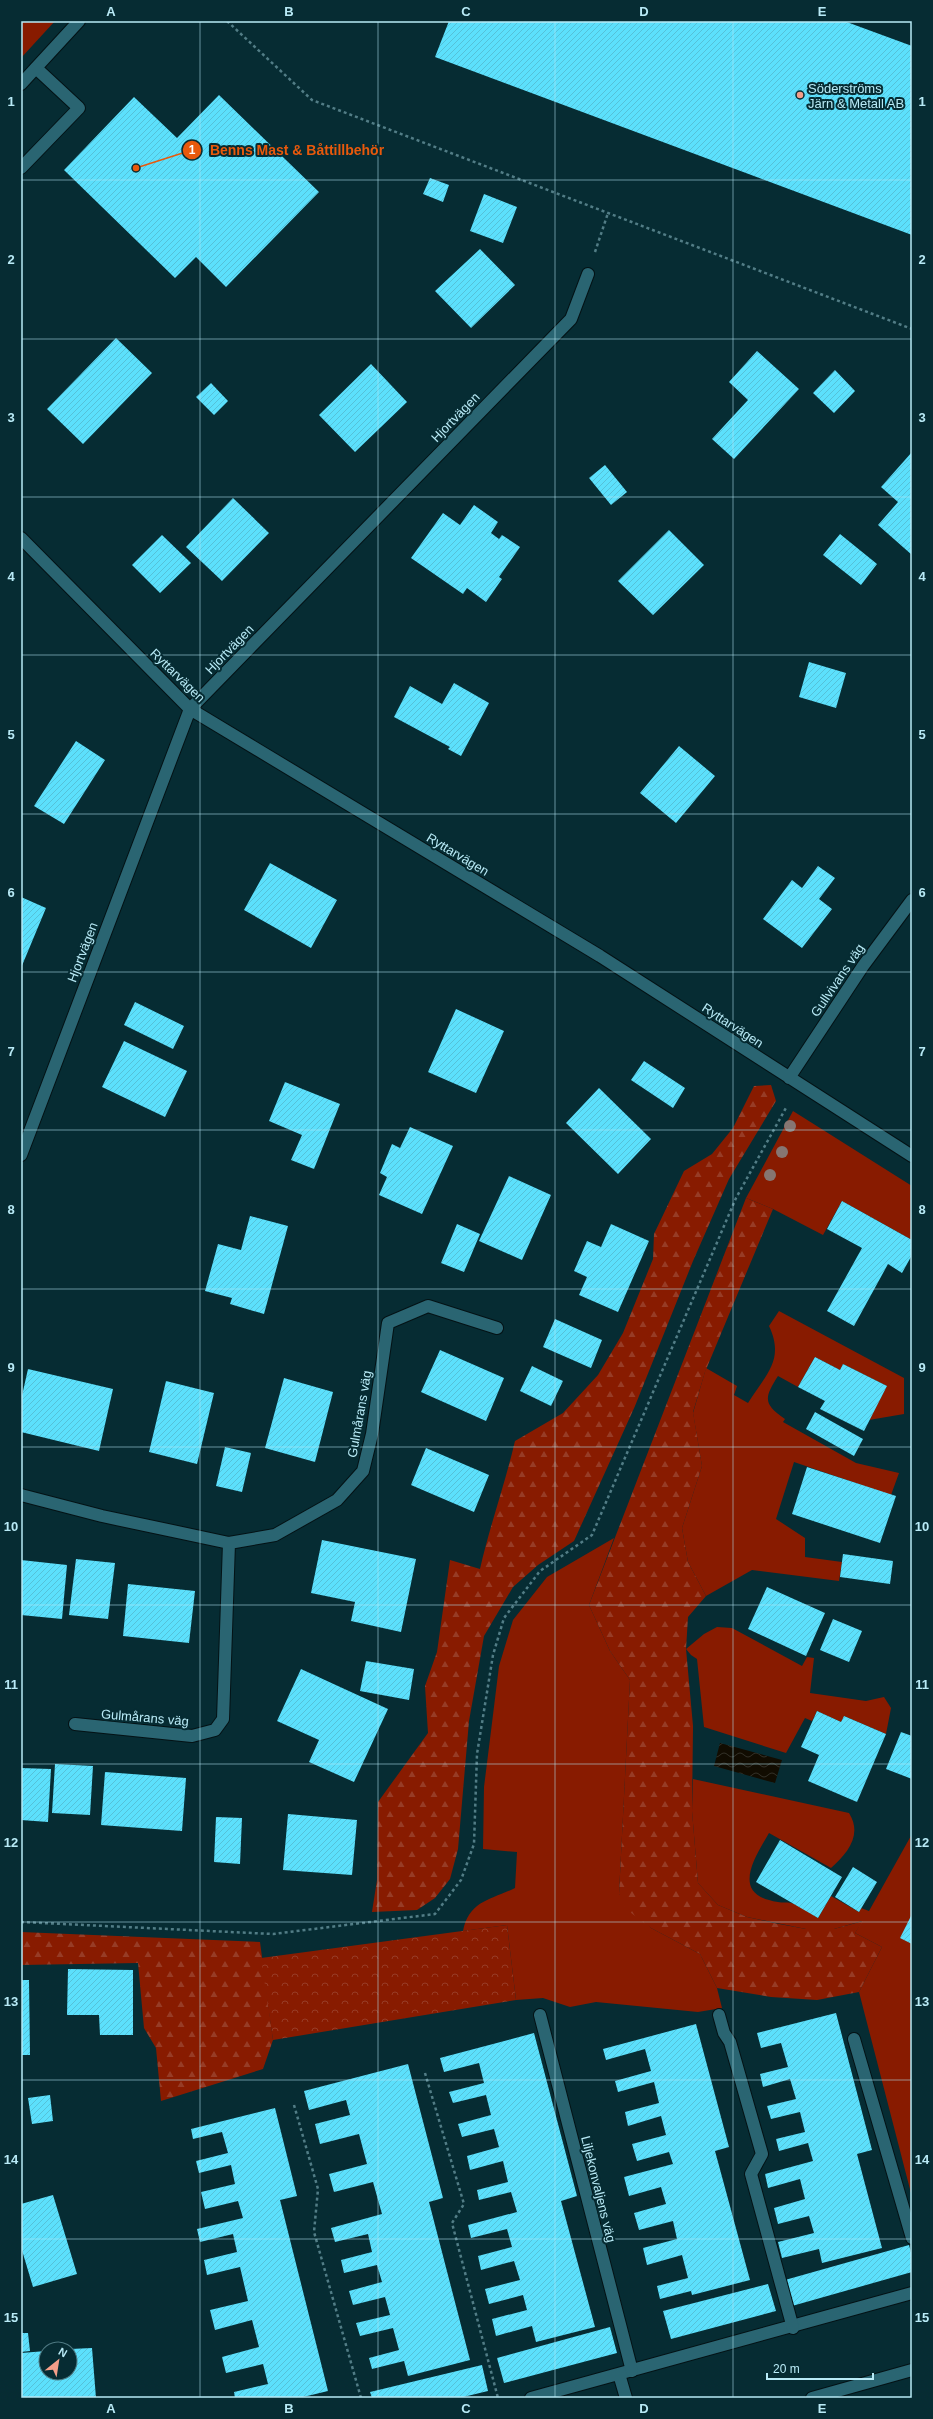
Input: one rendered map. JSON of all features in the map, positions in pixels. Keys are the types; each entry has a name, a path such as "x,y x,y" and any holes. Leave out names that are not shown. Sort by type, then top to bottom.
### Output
{"street":[{"path":"21,84 79,21"},
{"path":"21,168 79,108 36,68"},
{"name":"Hjortvägen","path":"21,1155 190,709 571,319 588,274"},
{"name":"Ryttarvägen","path":"21,538 190,709 600,956 912,1156"},
{"name":"Gullvivans väg","path":"789,1078 863,966 912,900"},
{"name":"Gulmårans väg","path":"21,1495 102,1516 229,1543 275,1535 337,1500 363,1472 372,1434 388,1323 428,1306 498,1328"},
{"name":"Gulmårans väg","path":"74,1724 192,1736 215,1730 223,1719 229,1543"},
{"name":"Liljekonvaljens väg","path":"540,2015 632,2371"},
{"path":"719,2015 724,2033 730,2042 762,2154 752,2174 793,2328"},
{"path":"854,2039 912,2238"},
{"path":"531,2398 793,2328 912,2293"},
{"path":"812,2398 912,2370"},
{"path":"619,2374 626,2398"}],"path":[{"path":"227,21 312,100 912,329"},
{"path":"588,274 608,213"},
{"path":"21,1922 273,1934 435,1914 461,1880 474,1844 477,1754 493,1655 504,1618 540,1570 592,1535 736,1198 800,1084"},
{"path":"425,2073 464,2204 452,2223 498,2398"},
{"path":"294,2105 318,2189 314,2232 362,2398"}],"green space":[{"path":"21,21 55,21 21,58"},
{"path":"771,1085 776,1101 729,1179 693,1261 635,1406 574,1541 538,1565 513,1587 484,1636 469,1721 458,1849 450,1879 435,1898 417,1910 372,1912 377,1880 378,1802 428,1733 425,1686 437,1652 450,1560 480,1569 515,1441 563,1413 598,1375 623,1333 653,1259 654,1234 684,1171 712,1154 733,1128 754,1086"},
{"path":"793,1111 912,1186 912,1240 842,1201 823,1235 773,1209 746,1198"},
{"path":"746,1198 773,1209 705,1372 693,1412 702,1466 682,1528 688,1562 706,1596 688,1617 686,1649 693,1726 692,1811 698,1883 718,1905 747,1917 806,1929 834,1929 863,1921 855,1933 882,1947 859,1992 817,2000 771,1997 717,1988 700,1954 651,1928 626,1909 619,1894 630,1680 610,1651 589,1605"},
{"path":"779,1311 904,1378 904,1414 869,1420 887,1386 843,1364 840,1370 815,1357 798,1387 778,1376 768,1395 769,1405 785,1419 783,1422 856,1463 899,1473 891,1495 794,1462 776,1519 805,1538 805,1557 842,1562 839,1581 752,1570 706,1596 688,1562 682,1528 702,1466 693,1413 706,1368 737,1386 734,1395 748,1403 767,1375 774,1358 775,1348 769,1326"},
{"path":"614,1538 589,1605 610,1651 630,1680 619,1894 651,1928 700,1954 717,1988 722,2008 698,2012 596,2002 570,2007 543,1998 516,2000 507,1925 463,1931 470,1913 475,1907 489,1899 515,1888 517,1852 483,1849 484,1787 499,1666 513,1620 547,1577"},
{"path":"717,1627 732,1628 802,1666 807,1657 814,1658 810,1693 866,1701 884,1697 891,1708 886,1734 844,1716 841,1722 817,1711 812,1721 805,1718 786,1753 704,1727 697,1659 686,1649 704,1634"},
{"path":"693,1779 849,1813 853,1821 854,1836 843,1857 831,1868 769,1833 753,1864 750,1875 750,1884 754,1892 763,1898 794,1904 818,1918 831,1896 859,1912 861,1908 869,1911 912,1834 912,2197 859,1992 882,1947 855,1933 862,1921 834,1929 806,1929 747,1917 718,1905 698,1883 692,1811"},
{"path":"507,1925 516,2000 273,2040 261,1958"},
{"path":"21,1932 260,1942 273,2040 263,2069 161,2101 156,2048 144,2028 138,1963 21,1965"}],"water":[{"path":"720,1743 782,1760 775,1783 714,1766"}],"building":[{"name":"Söderströms Järn & Metall AB","path":"449,21 844,21 912,46 912,235 435,57"},
{"path":"219,95 319,192 226,287 196,257 175,278 64,170 134,97 177,138"},
{"path":"430,178 449,185 443,202 423,194"},
{"path":"484,194 517,207 503,243 470,231"},
{"path":"480,249 515,285 471,328 435,291"},
{"path":"116,338 152,373 83,444 47,409"},
{"path":"757,351 799,389 734,459 712,439 748,400 729,382"},
{"path":"371,364 407,402 355,452 319,415"},
{"path":"835,370 855,391 834,413 813,393"},
{"path":"211,383 228,401 214,415 196,397"},
{"path":"912,452 912,555 878,525 898,502 881,487"},
{"path":"605,465 627,492 611,505 589,478"},
{"path":"233,498 269,533 222,581 186,547"},
{"path":"474,505 498,522 491,533 499,539 502,535 520,547 499,577 502,579 486,602 467,588 463,594 411,558 443,513 460,525"},
{"path":"669,530 704,565 653,615 618,581"},
{"path":"840,534 877,564 861,585 823,555"},
{"path":"162,535 191,563 160,593 132,565"},
{"path":"809,662 846,673 836,708 799,697"},
{"path":"454,683 489,703 461,756 448,749 450,747 394,717 410,686 442,704"},
{"path":"76,741 105,760 64,824 34,806"},
{"path":"679,746 715,776 676,823 640,793"},
{"path":"270,863 337,900 311,948 244,910"},
{"path":"818,866 835,878 819,899 832,909 802,948 763,919 792,880 802,888"},
{"path":"21,897 46,908 21,968"},
{"path":"135,1002 184,1026 173,1049 124,1025"},
{"path":"456,1009 504,1031 476,1093 428,1072"},
{"path":"124,1041 187,1071 165,1117 102,1087"},
{"path":"644,1061 685,1088 673,1108 631,1080"},
{"path":"285,1082 340,1104 314,1169 291,1160 302,1135 269,1121"},
{"path":"599,1088 651,1139 618,1174 566,1123"},
{"path":"410,1127 453,1146 422,1214 379,1195 387,1177 380,1173 392,1144 400,1148"},
{"path":"509,1176 551,1195 522,1260 479,1241"},
{"path":"842,1201 912,1240 912,1255 902,1273 888,1264 854,1326 827,1311 862,1248 827,1229"},
{"path":"250,1216 288,1226 264,1314 230,1304 232,1298 205,1291 218,1244 241,1250"},
{"path":"457,1224 480,1234 464,1272 441,1263"},
{"path":"611,1224 649,1241 618,1312 579,1295 587,1277 574,1271 587,1241 601,1247"},
{"path":"555,1319 602,1340 591,1368 543,1347"},
{"path":"440,1350 504,1378 486,1421 421,1392"},
{"path":"815,1357 840,1370 843,1364 887,1386 864,1431 820,1409 825,1401 798,1387"},
{"path":"532,1366 563,1381 551,1406 520,1391"},
{"path":"28,1369 113,1389 99,1451 21,1432 21,1400"},
{"path":"284,1378 333,1392 315,1462 265,1448"},
{"path":"166,1381 214,1393 197,1464 149,1452"},
{"path":"815,1412 863,1439 854,1456 806,1429"},
{"path":"225,1447 251,1453 242,1492 216,1486"},
{"path":"426,1448 489,1475 474,1512 411,1485"},
{"path":"807,1467 896,1496 880,1543 792,1514"},
{"path":"322,1540 416,1559 401,1632 351,1621 355,1602 311,1593"},
{"path":"843,1554 893,1561 890,1584 840,1577"},
{"path":"76,1559 115,1563 108,1619 69,1615"},
{"path":"21,1560 67,1565 62,1619 21,1615"},
{"path":"128,1584 195,1591 189,1643 123,1636"},
{"path":"767,1587 825,1613 806,1656 748,1629"},
{"path":"833,1619 862,1631 849,1662 820,1650"},
{"path":"366,1661 414,1669 409,1700 360,1691"},
{"path":"301,1669 388,1709 354,1782 309,1762 319,1740 277,1721"},
{"path":"817,1711 841,1722 844,1716 886,1734 857,1802 808,1781 819,1755 801,1747"},
{"path":"901,1732 912,1736 912,1779 886,1769"},
{"path":"55,1764 93,1766 90,1815 52,1813"},
{"path":"21,1768 51,1769 48,1822 21,1820"},
{"path":"105,1772 186,1778 182,1831 101,1825"},
{"path":"288,1814 357,1820 352,1875 283,1870"},
{"path":"216,1817 242,1818 240,1864 214,1862"},
{"path":"780,1840 842,1877 818,1918 756,1882"},
{"path":"853,1867 877,1882 859,1912 835,1897"},
{"path":"912,1914 912,1944 900,1938"},
{"path":"68,1969 133,1970 133,2035 100,2035 99,2015 67,2015"},
{"path":"21,1980 29,1980 30,2055 21,2055"},
{"path":"836,2013 872,2150 857,2154 882,2248 822,2263 819,2249 782,2258 778,2242 814,2233 809,2216 778,2224 774,2208 805,2199 800,2179 768,2188 765,2174 813,2161 808,2143 779,2151 776,2139 805,2132 800,2112 771,2119 767,2106 796,2099 790,2079 763,2087 760,2074 788,2067 781,2043 761,2048 757,2033"},
{"path":"696,2024 729,2147 715,2151 750,2280 692,2295 691,2291 660,2299 657,2286 688,2278 682,2255 647,2265 643,2248 677,2239 673,2221 639,2230 634,2213 666,2204 661,2187 629,2196 624,2177 673,2164 669,2152 637,2161 632,2144 666,2135 661,2116 628,2126 625,2112 659,2103 654,2082 618,2092 615,2081 651,2071 645,2049 606,2060 603,2049"},
{"path":"534,2033 577,2196 561,2201 595,2327 536,2342 532,2326 496,2336 492,2319 527,2310 523,2295 489,2304 485,2289 520,2280 514,2261 481,2270 478,2256 512,2247 507,2229 471,2238 468,2225 517,2212 511,2192 479,2200 477,2190 508,2182 503,2161 470,2170 467,2156 499,2147 494,2129 462,2137 458,2124 491,2115 486,2095 453,2103 449,2092 484,2083 479,2063 444,2072 440,2058"},
{"path":"408,2064 443,2198 429,2202 470,2360 408,2376 404,2361 372,2369 369,2358 399,2350 393,2328 360,2336 356,2323 390,2315 385,2297 353,2305 349,2291 382,2282 377,2265 344,2273 341,2260 372,2252 368,2234 335,2242 331,2228 382,2214 373,2182 334,2192 329,2174 367,2164 359,2134 320,2144 315,2124 350,2115 346,2100 309,2110 304,2091"},
{"path":"50,2095 53,2121 32,2124 28,2098"},
{"path":"275,2108 297,2196 280,2200 328,2391 299,2398 235,2398 234,2392 268,2384 263,2364 226,2373 222,2357 259,2347 252,2320 215,2330 210,2310 248,2301 240,2267 207,2275 204,2260 237,2252 233,2234 200,2242 197,2229 243,2218 238,2201 205,2209 201,2192 235,2184 231,2165 199,2173 196,2161 228,2153 222,2132 193,2139 191,2129"},
{"path":"53,2195 77,2274 33,2287 21,2247 21,2204"},
{"path":"909,2245 912,2256 912,2272 792,2306 785,2280"},
{"path":"768,2284 776,2311 671,2339 663,2311"},
{"path":"610,2327 617,2353 504,2383 497,2358"},
{"path":"21,2333 28,2333 30,2351 21,2352"},
{"path":"92,2348 96,2398 21,2398 21,2353 38,2352 38,2381 78,2381 78,2349"},
{"path":"482,2365 488,2391 459,2398 372,2398 370,2392"}],"place":[{"name":"Söderströms Järn & Metall AB","path":"800,95"},
{"name":"Benns Mast & Båttillbehör","path":"136,168"}]}
